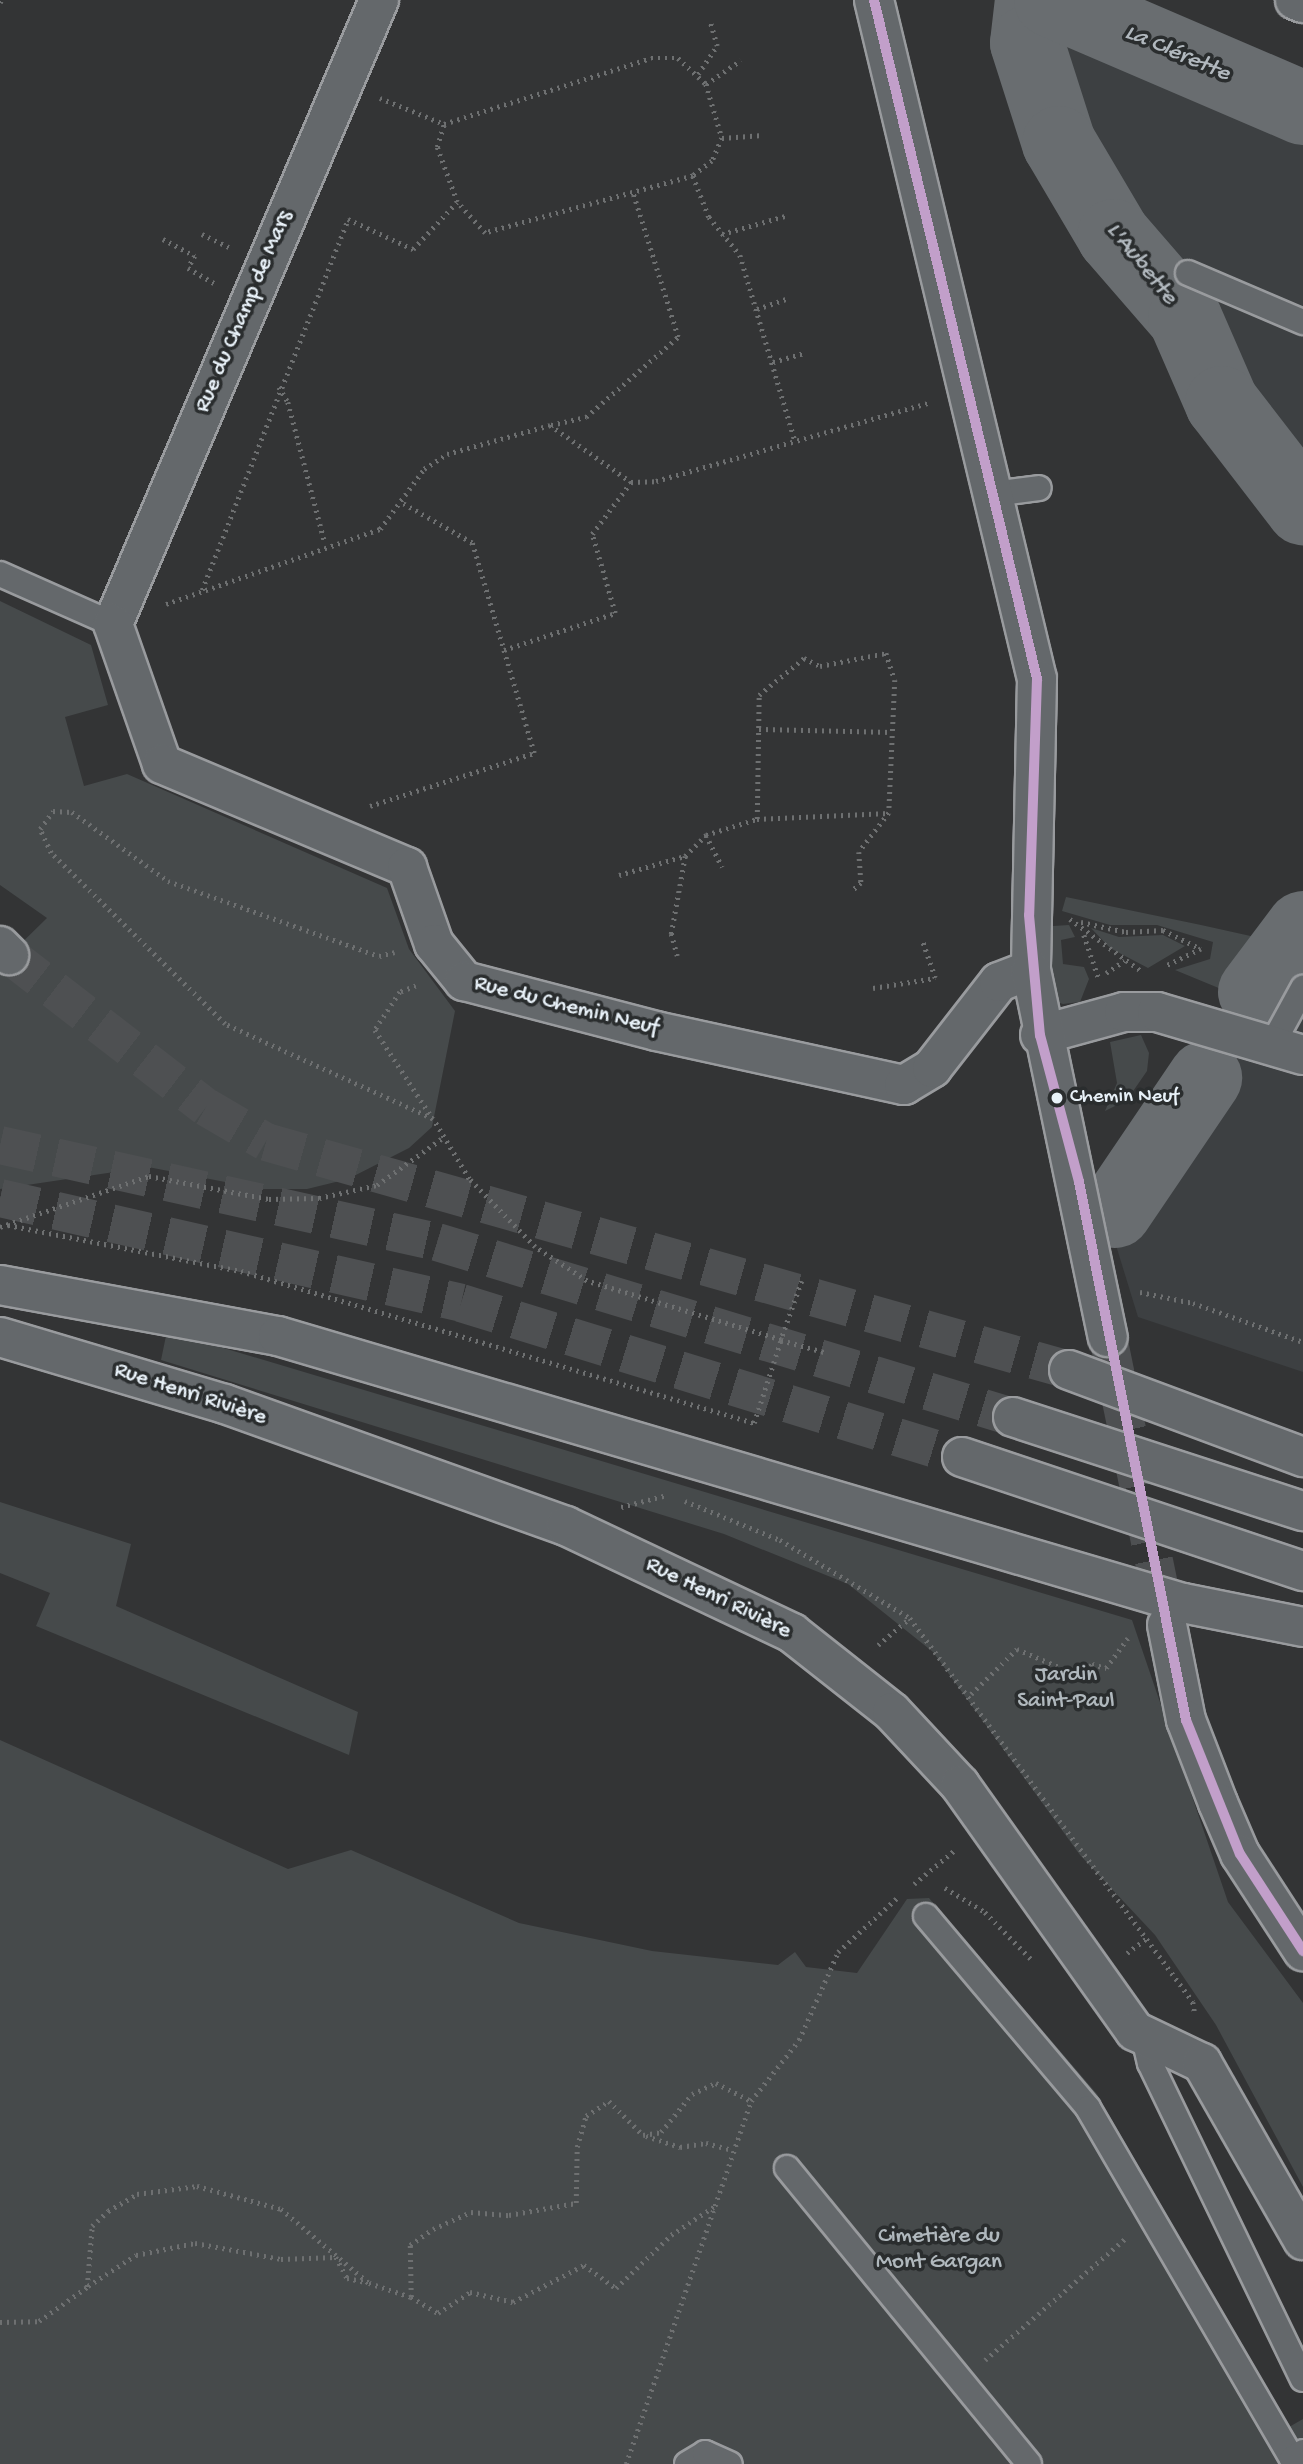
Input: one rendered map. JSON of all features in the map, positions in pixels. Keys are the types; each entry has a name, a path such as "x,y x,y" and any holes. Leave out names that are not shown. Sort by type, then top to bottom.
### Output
{"main road":[{"name":"Rue du Champ de Mars","path":"113,624 379,0"},
{"path":"874,0 1037,679 1031,970 1040,1035 1098,1283 1108,1337"},
{"path":"1296,0 1303,3"},
{"name":"Rue du Chemin Neuf","path":"113,624 162,764 407,867 434,944 464,981 904,1084 932,1068 999,982 1031,970"},
{"path":"1040,1035 1124,1012 1157,1012 1288,1049"},
{"path":"0,1285 278,1336 1183,1602 1303,1627"},
{"name":"Rue Henri Rivière","path":"0,1337 225,1404 566,1526 792,1633 892,1712 960,1785 1135,2031 1142,2029 1202,2063 1220,2085 1303,2240"},
{"path":"1069,1370 1303,1457"},
{"path":"1013,1417 1303,1511"},
{"path":"962,1457 1303,1571"},
{"path":"1169,1634 1186,1720 1218,1803 1240,1854 1303,1951"}],"lane":[{"path":"1188,273 1303,322"},
{"path":"993,494 1039,488"},
{"path":"0,574 113,624"},
{"path":"1288,1049 1303,988"},
{"path":"926,1916 1088,2108 1292,2459 1303,2452"},
{"path":"1142,2029 1150,2063 1303,2379"},
{"path":"786,2168 1029,2464"},
{"path":"687,2464 705,2453 730,2464"}],"path":[{"path":"698,74 717,46 710,21"},
{"path":"343,83 444,124 651,58 678,58 706,84 722,138 712,161 692,176 485,233 457,202 437,147 444,124"},
{"path":"706,84 741,60"},
{"path":"722,138 764,135"},
{"path":"692,176 722,234 740,255 774,362 795,441"},
{"path":"113,624 325,543 380,529 424,469 447,454 586,417 678,337 633,192"},
{"path":"202,590 278,387 348,219 413,249 457,202"},
{"path":"722,234 785,216"},
{"path":"163,239 195,256 188,268 249,302"},
{"path":"757,309 786,299"},
{"path":"774,362 804,353"},
{"path":"278,387 289,402 325,543"},
{"path":"550,425 631,482 656,481 936,400"},
{"path":"503,650 615,613 592,534 631,482"},
{"path":"309,826 534,752 472,543 400,502"},
{"path":"757,818 759,695 804,658 820,666 886,653 895,680 889,813 859,852 861,883 851,892"},
{"path":"759,729 892,732"},
{"path":"433,1119 225,1024 51,853 40,829 53,811 72,813 168,881 379,956 434,944 432,980 400,992 375,1030 433,1119 441,1139 501,1218 587,1281 824,1352"},
{"path":"619,875 685,856 706,835 757,818 889,813"},
{"path":"706,835 722,867"},
{"path":"677,956 671,934 685,856"},
{"path":"1061,917 1126,932 1163,930 1201,948 1157,971"},
{"path":"1080,922 1099,977 1096,986"},
{"path":"1084,933 1124,961 1150,975"},
{"path":"873,988 934,978 922,940"},
{"path":"1099,977 1124,961"},
{"path":"1164,967 1176,975"},
{"path":"0,1227 149,1176 269,1199 320,1198 377,1185 441,1139"},
{"path":"8,1225 241,1271 754,1423 802,1281"},
{"path":"1098,1283 1194,1303 1303,1342"},
{"path":"629,1505 668,1494 780,1540 910,1618 971,1695 1017,1649 1080,1676 1092,1664 1106,1668 1130,1634 1169,1634"},
{"path":"878,1645 910,1618"},
{"path":"909,1889 927,1872"},
{"path":"626,2464 715,2205 729,2149 751,2101 799,2040 838,1952 873,1917"},
{"path":"643,2135 661,2132 692,2094 716,2083 751,2101"},
{"path":"411,2297 410,2245 433,2229 471,2212 509,2215 576,2203 577,2147 586,2116 609,2101 643,2135 673,2146 729,2149"},
{"path":"87,2287 92,2226 108,2211 137,2194 197,2186 281,2208 336,2258 369,2283"},
{"path":"336,2258 346,2278 411,2297 438,2313 470,2292 513,2302 584,2265 617,2288 671,2235 715,2205"},
{"path":"960,2381 1151,2216"},
{"path":"0,2322 39,2321 136,2255 195,2243 281,2259 336,2258"}],"shaded area":[{"path":"1051,13 1303,120 1303,487 1280,466 1231,391 1190,299 1097,177 1038,36"},
{"path":"1303,955 1303,1372 1138,1317 1115,1242"}],"green space":[{"path":"0,601 91,645 108,705 65,717 84,786 127,774 387,888 409,949 455,1011 432,1127 409,1148 348,1179 307,1189 261,1189 148,1167 0,1189 0,964 47,918 0,885"},
{"path":"1066,897 1278,942 1238,996 1175,970 1210,959 1213,942 1157,925 1110,925 1062,911"},
{"path":"1069,925 1075,937 1061,940 1063,964 1084,967 1089,979 1080,1002 1063,1004 1054,1001 1050,947 1053,926"},
{"path":"1091,928 1119,937 1163,935 1185,946 1148,968 1110,948"},
{"path":"1141,1035 1149,1053 1147,1071 1127,1100 1105,1111 1117,1083 1110,1042"},
{"name":"Jardin Saint-Paul","path":"167,1331 1132,1620 1228,1902 1303,2003 1303,2187 1216,2025 1155,1935 1080,1855 933,1652 848,1584 724,1534 161,1360"},
{"path":"0,1502 131,1544 116,1606 358,1712 349,1755 36,1626 50,1593 0,1573"},
{"name":"Cimetière du Mont Gargan","path":"0,1740 288,1869 351,1850 519,1923 652,1951 778,1965 795,1952 806,1967 857,1973 907,1899 929,1898 1097,2094 1289,2427 1303,2419 1303,2464 0,2464"}],"waterway":[{"name":"L'Aubette","path":"1032,0 1027,43 1059,143 1114,236 1185,318 1222,403 1303,508"},
{"name":"La Clérette","path":"1051,0 1303,108"},
{"name":"L'Aubette","path":"1255,992 1303,928"},
{"name":"L'Aubette","path":"1115,1211 1205,1078"}],"tunnel":[{"path":"9,955 206,1107 266,1142 1069,1370"},
{"path":"0,1145 437,1242 1013,1417"},
{"path":"0,1198 461,1303 962,1457"},
{"path":"1108,1337 1167,1625"}],"transit line":[{"path":"874,0 1037,679 1029,915 1040,1035 1079,1182 1186,1720 1240,1854 1303,1951"}],"place":[{"name":"Chemin Neuf","path":"1057,1098"}]}
